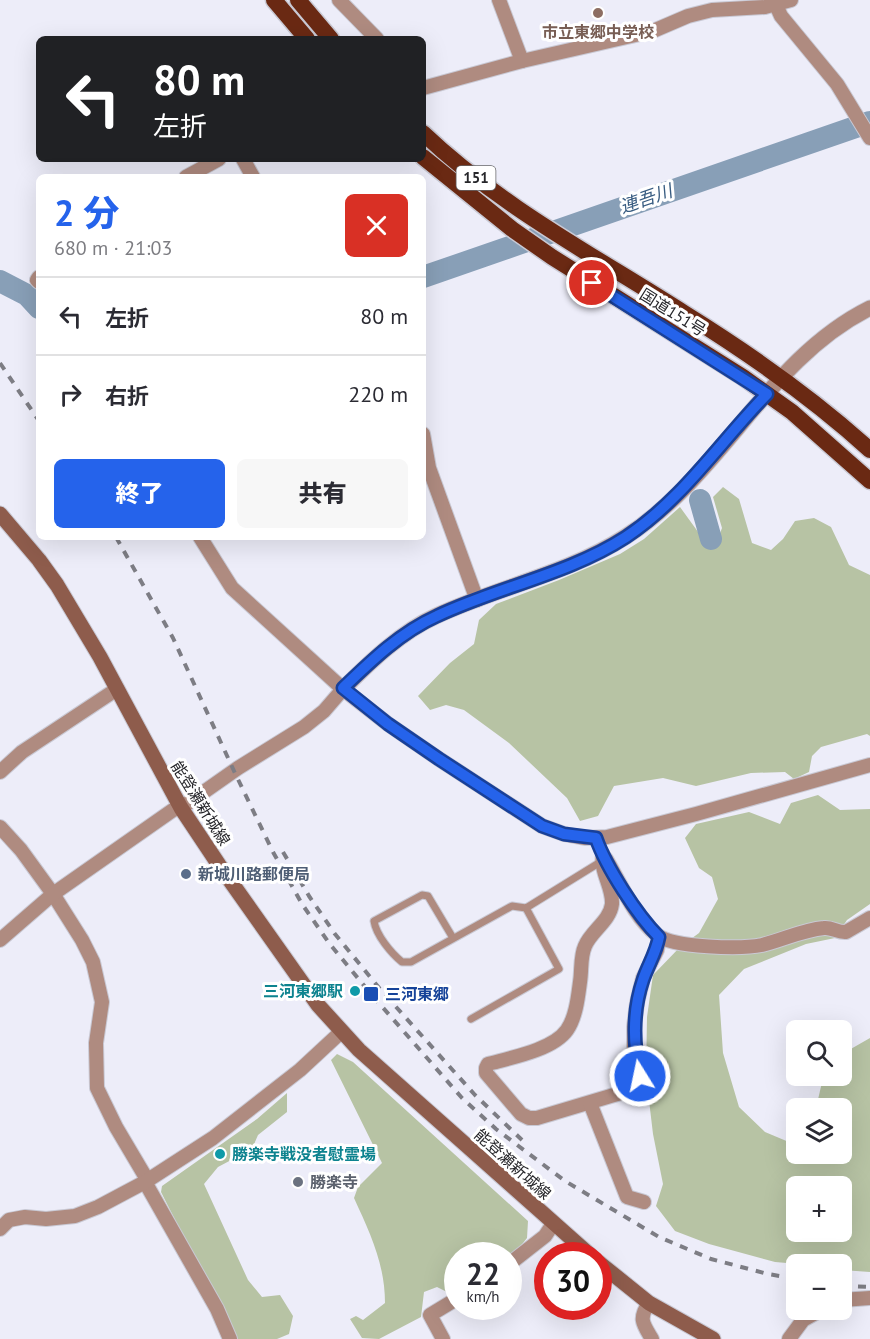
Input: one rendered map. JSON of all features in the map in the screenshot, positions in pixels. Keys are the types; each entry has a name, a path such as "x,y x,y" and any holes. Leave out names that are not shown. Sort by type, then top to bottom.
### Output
{"highway":[{"path":"274,0 304,36"},
{"path":"298,0 328,36"},
{"name":"国道151号","path":"426,136 484,184 532,219 684,312 783,378 870,450"},
{"name":"国道151号","path":"426,159 512,229 552,257 767,394 809,426 870,481"}],"main road":[{"name":"能登瀬新城線","path":"0,514 57,585 80,621 181,808 318,1005 359,1050 575,1242"},
{"path":"612,1273 649,1303 713,1339"}],"street":[{"path":"339,0 374,36"},
{"path":"499,0 522,62"},
{"path":"426,87 653,31 688,16 712,10 759,3 776,5 791,0"},
{"path":"776,5 781,16 837,84 868,135"},
{"path":"192,174 214,162"},
{"path":"0,939 53,894 173,810 181,808 238,768 304,727 324,711 343,688 366,666 403,636 435,616 582,560 626,537 672,501 745,416 820,341 844,323 870,308"},
{"path":"426,451 429,468 477,600"},
{"path":"202,540 232,588 343,688 388,724 439,759 542,826 564,834 596,838 696,814 870,765"},
{"path":"0,772 22,752 117,689"},
{"path":"0,827 21,850 53,894 82,940 93,963 102,1002 96,1043 97,1088 116,1127 145,1176 145,1182 217,1309 230,1339"},
{"path":"596,838 612,895 612,906 584,948 574,1014 568,1029 562,1036 550,1043 488,1064 486,1068 486,1073 521,1114 529,1118 537,1118 634,1089 640,1076 633,1027 643,978 657,950 659,937"},
{"path":"603,858 644,922 659,937 683,945 754,946 811,929 828,927 846,933 870,918"},
{"path":"0,1229 9,1220 25,1217 46,1219 75,1216 98,1207 145,1182 213,1138 300,1070 341,1032"},
{"path":"590,1103 627,1197 644,1202"},
{"path":"522,1254 544,1236 554,1224"},
{"path":"852,1299 870,1298"},
{"path":"649,1303 643,1312 643,1324 652,1339"},
{"path":"443,1339 430,1314 444,1306"},
{"path":"789,1339 803,1320"}],"lane":[{"path":"453,938 428,896 422,895 374,921 375,928 397,958 402,962 411,962 512,906 526,908 603,858"},
{"path":"471,1019 559,969 526,908"}],"green space":[{"path":"723,487 739,499 752,543 771,550 783,539 795,521 814,518 831,527 849,565 870,575 870,736 867,734 821,747 812,756 809,772 794,779 785,772 751,773 696,786 663,778 614,786 598,816 580,821 567,798 509,743 464,710 446,705 430,710 418,696 450,663 474,644 479,620 496,604 620,554 644,539 680,507 701,536 716,544 722,528 713,497"},
{"path":"818,795 840,810 870,809 870,904 847,920 835,938 806,944 744,969 719,995 723,1053 739,1107 765,1132 786,1141 786,1164 852,1164 852,1098 818,1098 821,1086 852,1086 852,1048 870,1038 870,1272 852,1271 852,1254 786,1254 786,1263 709,1244 675,1231 656,1206 663,1184 653,1134 646,1075 647,1017 653,975 680,947 699,933 718,899 712,877 699,868 685,838 696,824 749,812 780,824 791,803"},
{"path":"337,1054 353,1062 528,1221 527,1238 522,1244 522,1242 444,1242 444,1290 437,1287 424,1292 421,1317 379,1339 362,1338 350,1319 356,1316 363,1320 385,1303 379,1262 371,1236 354,1198 358,1187 382,1163 331,1060"},
{"path":"287,1093 287,1112 258,1135 252,1149 218,1167 204,1184 248,1280 262,1297 280,1295 293,1316 289,1334 277,1339 235,1339 161,1192 162,1186 257,1119"}],"waterway":[{"name":"連吾川","path":"426,276 870,122"},
{"name":"連吾川","path":"0,281 27,295 36,305"},
{"path":"700,500 711,539"}],"railway":[{"path":"0,363 36,417"},
{"path":"118,540 173,638 273,852 302,904 329,943 371,994 462,1098 496,1129 565,1181 659,1237 711,1259 786,1277"},
{"path":"283,852 335,934 380,989 475,1095 522,1140"},
{"path":"852,1286 870,1287"}],"place":[{"name":"市立東郷中学校","path":"598,13"},
{"name":"新城川路郵便局","path":"186,874"},
{"name":"三河東郷駅","path":"355,991"},
{"name":"三河東郷","path":"371,994"},
{"name":"勝楽寺戦没者慰霊場","path":"220,1154"},
{"name":"勝楽寺","path":"298,1182"}],"route":[{"path":"592,283 767,394 745,416 672,501 626,537 582,560 435,616 403,636 343,688 388,724 542,826 564,834 596,838 603,855 644,922 659,937 657,950 643,978 633,1027 640,1076"}]}
